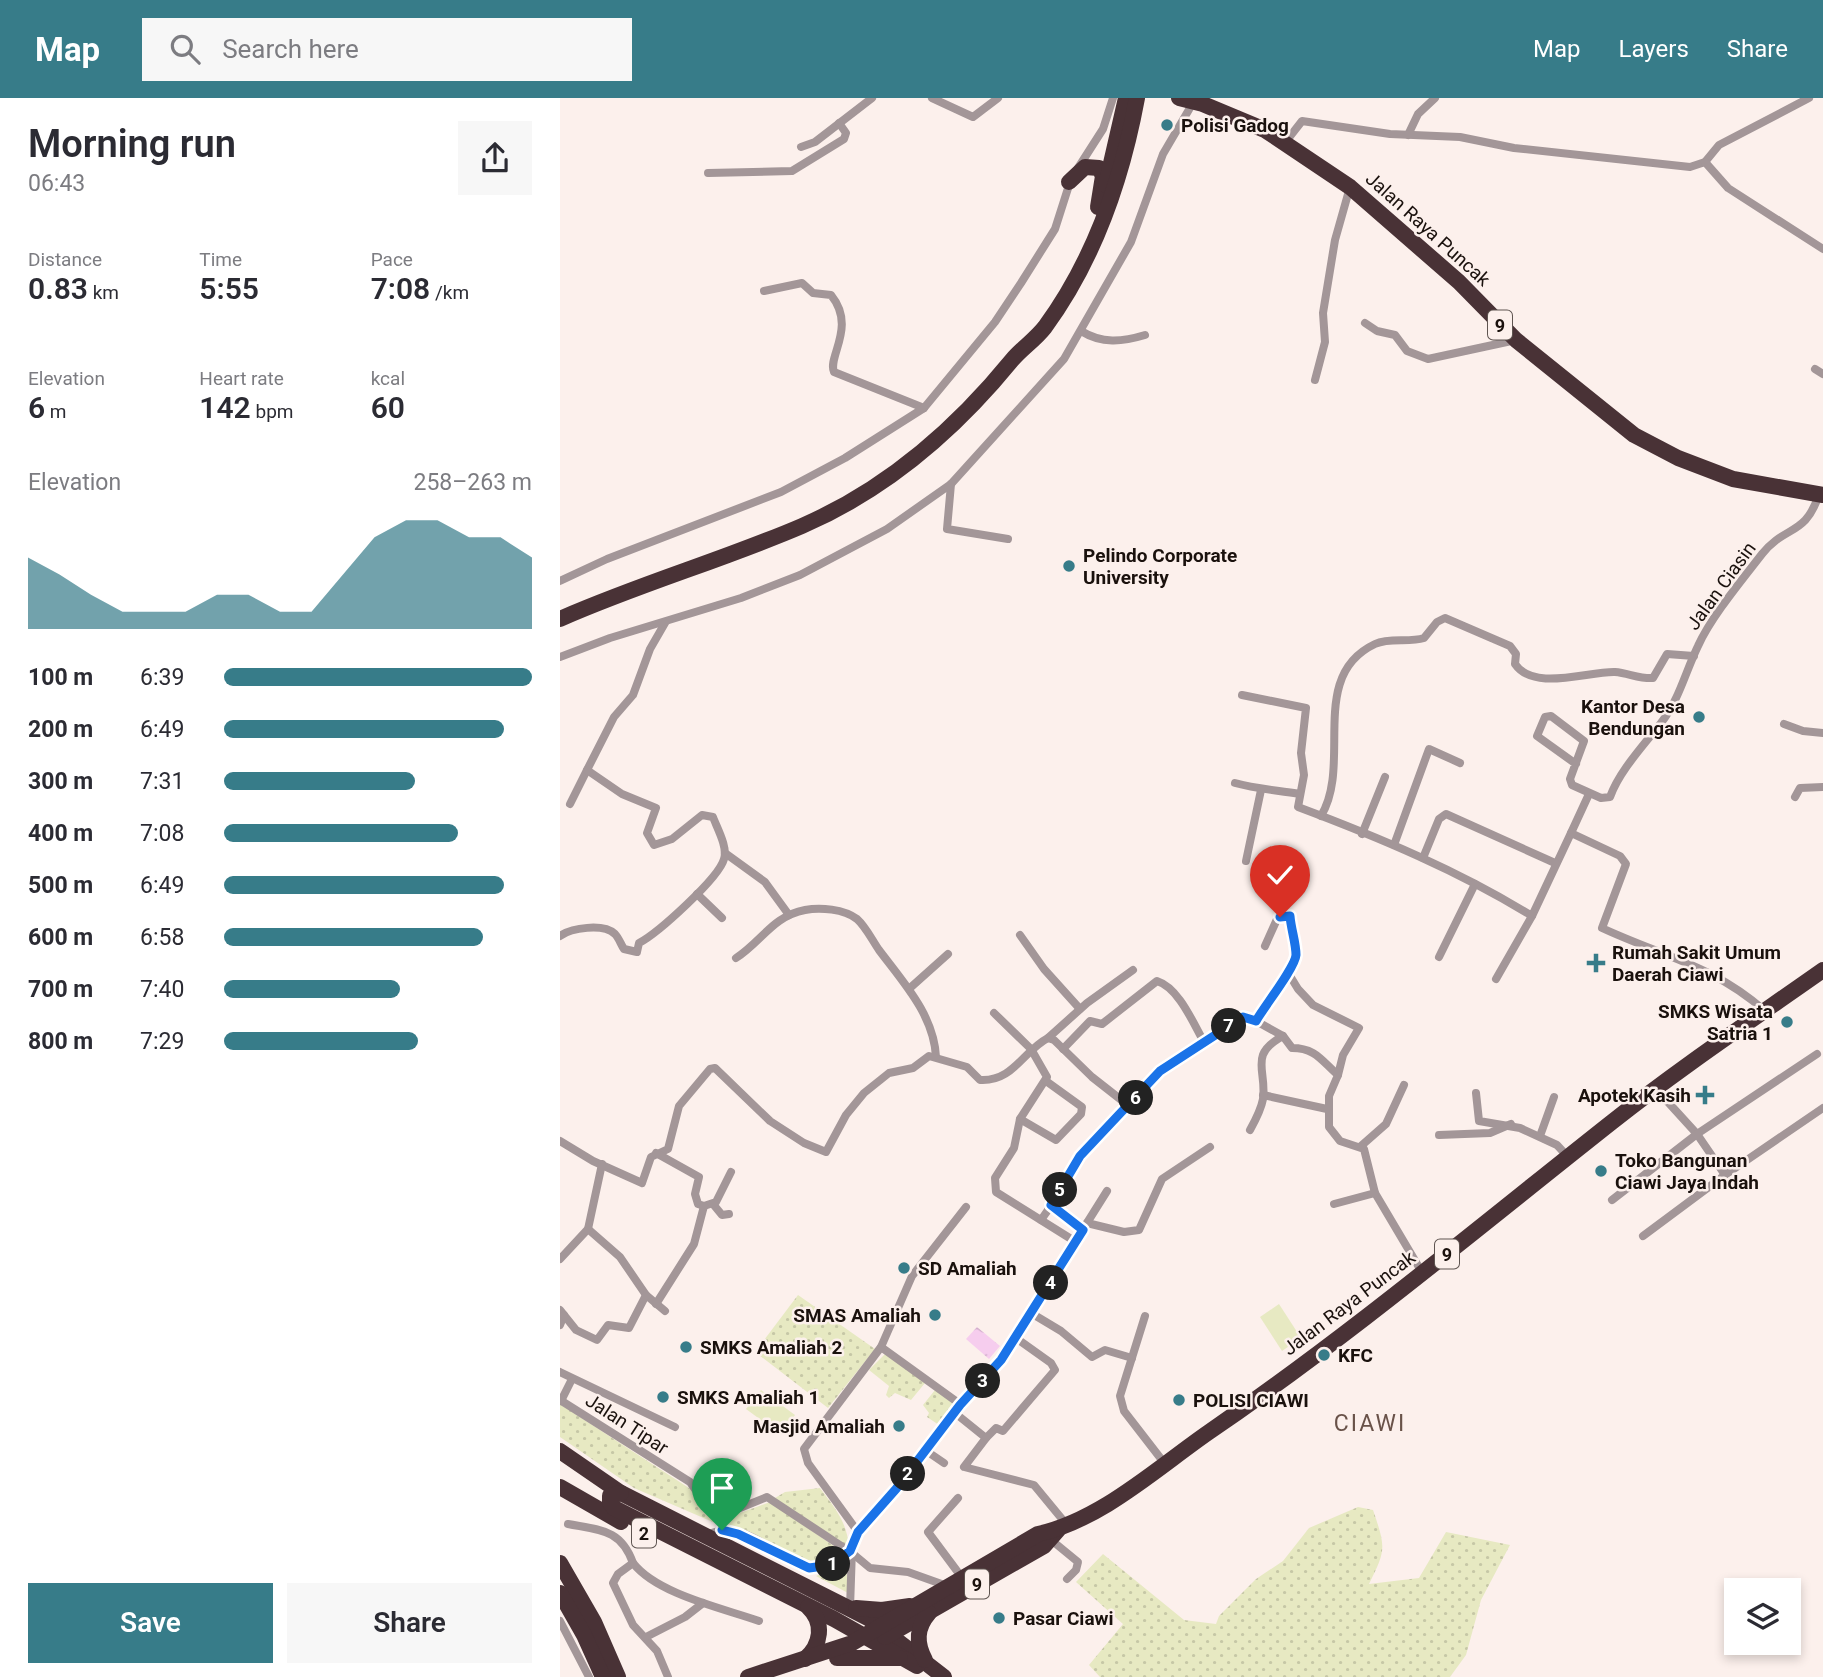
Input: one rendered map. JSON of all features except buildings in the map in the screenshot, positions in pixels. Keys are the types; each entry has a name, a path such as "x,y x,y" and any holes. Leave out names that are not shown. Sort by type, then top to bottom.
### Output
{"highway":[{"name":"Jalan Raya Puncak","path":"1193,100 1265,130 1350,187 1459,282 1516,340 1616,422 1652,446 1733,479 1821,495"},
{"path":"560,619 803,525 857,497 907,463 959,421 1021,348 1027,333 1068,272 1098,206 1136,101"},
{"path":"1021,348 1033,341 1046,325 1087,255 1120,176 1136,101"},
{"path":"1069,183 1085,167 1099,169 1103,176 1098,206"},
{"name":"Jalan Raya Puncak","path":"1058,1531 1165,1464 1423,1274 1656,1089 1823,970"},
{"name":"2","path":"560,1451 621,1493 850,1608 878,1635"},
{"path":"582,1501 596,1496 599,1486 596,1477"},
{"name":"2","path":"560,1487 582,1501 680,1550 733,1568"},
{"name":"2","path":"621,1493 611,1495 612,1507 805,1604 878,1635"},
{"name":"9","path":"924,1608 956,1583 1038,1535 1058,1531"},
{"name":"9","path":"775,1677 836,1658 924,1608 1044,1546 1058,1531"},
{"path":"560,1563 594,1622 618,1677"},
{"path":"560,1593 584,1635 603,1677"},
{"path":"805,1604 816,1615 820,1629 815,1648 805,1660"},
{"path":"850,1608 924,1608 918,1637 928,1670"},
{"path":"878,1635 928,1670"},
{"path":"878,1635 906,1658 944,1677"},
{"name":"9","path":"748,1677 878,1635"},
{"path":"836,1658 906,1658"}],"street":[{"path":"801,147 815,142 872,98"},
{"path":"932,98 973,117 998,98"},
{"path":"560,580 607,559 781,492 845,458 924,408 995,322 1055,229 1069,183 1101,133 1112,98"},
{"path":"1408,135 1420,112 1435,98"},
{"path":"1284,144 1302,121 1408,135 1466,138 1514,148 1690,167 1705,162 1719,145 1809,98"},
{"path":"560,657 800,575 887,529 951,484 1056,369 1081,331 1131,242 1164,155 1193,100"},
{"path":"708,173 792,171 844,139 846,133 839,123"},
{"path":"1705,162 1728,188 1823,248"},
{"path":"1315,380 1324,347 1323,313 1335,240 1350,187"},
{"path":"764,291 802,283 813,293 831,295 838,309 842,333 832,363 834,372 924,408"},
{"path":"1365,323 1377,331 1395,335 1406,351 1428,359 1516,340"},
{"path":"1081,331 1097,339 1114,341 1145,335"},
{"path":"1815,369 1823,374"},
{"path":"951,484 945,521 947,529 1009,539"},
{"name":"Jalan Ciasin","path":"1589,794 1606,799 1610,797 1616,782 1646,746 1681,692 1702,639 1764,551 1809,519 1821,495"},
{"path":"1321,817 1328,805 1332,782 1339,681 1359,656 1378,642 1424,638 1437,622 1445,618 1510,646 1516,654 1515,664 1519,670 1555,680 1614,672 1653,678 1667,654 1694,656"},
{"path":"570,804 614,717 634,695 650,649 665,623"},
{"path":"1242,695 1306,708 1301,753 1304,775 1297,806 1423,858 1532,916"},
{"path":"1496,979 1532,916 1589,794 1571,783 1583,739 1547,716 1537,736 1576,764"},
{"path":"1784,724 1803,731 1823,733"},
{"path":"1394,845 1429,749 1460,763"},
{"path":"560,936 571,930 607,931 615,934 624,949 634,952 639,943 697,894 722,864 725,853 713,817 706,814 694,820 672,839 654,845 647,833 656,808 622,794 587,770"},
{"path":"1362,834 1385,777"},
{"path":"1235,783 1261,790 1265,787 1300,794"},
{"path":"1795,797 1800,788 1823,787"},
{"path":"1246,862 1261,790"},
{"path":"1423,858 1439,819 1446,814 1555,863"},
{"path":"1571,833 1619,856 1626,864 1602,928 1704,969 1729,982 1765,1011"},
{"path":"725,853 765,882 789,915"},
{"path":"1439,957 1475,884"},
{"path":"697,894 722,918"},
{"path":"736,958 754,946 768,927 789,915 824,908 854,917 910,988 933,1035 936,1057"},
{"path":"1256,1021 1266,1004 1276,995 1296,956 1290,916 1278,917 1265,946"},
{"path":"1020,935 1044,969 1080,1009"},
{"path":"910,988 948,954"},
{"path":"560,1141 642,1183 648,1162 656,1153 668,1149 679,1105 710,1069 721,1071 770,1121 803,1143 826,1152 846,1115 876,1082 894,1070 914,1068 926,1056 967,1067 980,1080 1011,1071 1031,1049 1133,970"},
{"path":"1287,971 1298,989 1323,1012 1359,1028 1343,1055 1327,1109 1333,1136 1344,1143 1361,1146"},
{"path":"1063,1049 1091,1021 1101,1025 1157,981 1179,1001 1204,1042"},
{"path":"994,1013 1031,1049 1046,1081 1082,1107 1081,1114 1056,1140 1020,1119"},
{"path":"1210,1147 1162,1178 1139,1230 1124,1233 1085,1226 1051,1205 1080,1156 1160,1071 1243,1017 1283,1036 1292,1048 1308,1048 1317,1053 1338,1075"},
{"path":"1250,1130 1263,1095 1260,1071 1263,1055 1270,1043 1283,1036"},
{"path":"1048,1038 1054,1040 1092,1077 1129,1106"},
{"path":"1612,1200 1697,1134 1818,1054"},
{"path":"1046,1081 1020,1119 1014,1146 997,1174 995,1188 999,1196 1076,1242"},
{"path":"1361,1146 1386,1124 1404,1085"},
{"path":"1656,1089 1697,1134 1725,1175"},
{"path":"1476,1093 1479,1121 1511,1124 1557,1145 1569,1158"},
{"path":"1263,1095 1327,1109"},
{"path":"1540,1136 1554,1097"},
{"path":"1643,1236 1725,1175 1823,1108"},
{"path":"1439,1135 1490,1133 1511,1124"},
{"path":"1361,1146 1375,1193 1423,1274"},
{"path":"656,1153 699,1177 696,1197 698,1204 704,1206 713,1204 731,1172"},
{"path":"560,1259 588,1229 602,1164"},
{"path":"850,1608 852,1551 858,1532 1016,1338 1107,1191"},
{"path":"1334,1204 1375,1193"},
{"path":"713,1204 722,1215 729,1214"},
{"path":"656,1304 694,1244 704,1206"},
{"path":"858,1532 808,1463 804,1451 881,1347 912,1276 966,1206"},
{"path":"1041,1220 1048,1210"},
{"path":"588,1229 620,1257 646,1295 665,1311"},
{"path":"562,1312 576,1330 597,1340 608,1325 629,1328 646,1295"},
{"path":"560,1325 562,1312"},
{"path":"1031,1313 1061,1331 1092,1357 1105,1350 1132,1358"},
{"path":"1145,1316 1120,1391 1122,1406 1165,1464"},
{"path":"1016,1338 1051,1363 1055,1370 1003,1431 996,1428 964,1467 1034,1485 1078,1562 1076,1570 1067,1579"},
{"path":"881,1347 960,1405"},
{"path":"560,1372 675,1427"},
{"path":"560,1401 572,1379"},
{"name":"Jalan Tipar","path":"560,1401 690,1482 709,1508 728,1512 767,1497 852,1551"},
{"path":"955,1413 986,1438"},
{"path":"925,1450 944,1463"},
{"path":"956,1583 928,1532 958,1498"},
{"path":"568,1524 613,1534 622,1541 633,1563 645,1576 703,1603 760,1621"},
{"path":"705,1536 731,1531 809,1568 831,1565 852,1551"},
{"path":"852,1551 874,1569 908,1572 956,1583"},
{"path":"633,1563 618,1574 613,1583 633,1625 657,1651 668,1677"},
{"path":"646,1637 685,1617 703,1603"},
{"path":"560,1621 589,1677"}],"green space":[{"path":"798,1295 875,1349 828,1408 755,1352"},
{"path":"1279,1304 1301,1338 1282,1351 1260,1317"},
{"path":"885,1354 925,1383 911,1400 895,1393 889,1398 886,1395 889,1386 869,1370"},
{"path":"761,1390 795,1415 781,1435 746,1409"},
{"path":"935,1390 952,1402 953,1408 939,1425 927,1417 929,1413 923,1405"},
{"path":"560,1404 692,1490 706,1512 714,1516 737,1514 770,1502 844,1553 831,1563 801,1560 634,1488 560,1437"},
{"path":"820,1488 836,1509 849,1549 775,1498 785,1492"},
{"path":"1358,1507 1373,1510 1382,1541 1379,1563 1369,1584 1419,1578 1446,1532 1510,1545 1481,1600 1466,1655 1450,1677 1100,1677 1089,1665 1123,1624 1076,1582 1103,1554 1184,1620 1216,1624 1219,1616 1256,1579 1283,1561 1309,1528"},
{"path":"846,1563 848,1593 816,1576"}],"water":[{"path":"977,1327 1000,1346 989,1359 966,1339"}],"place":[{"name":"Polisi Gadog","path":"1167,125"},
{"name":"Pelindo Corporate University","path":"1069,566"},
{"name":"Kantor Desa Bendungan","path":"1699,717"},
{"name":"Rumah Sakit Umum Daerah Ciawi","path":"1596,963"},
{"name":"SMKS Wisata Satria 1","path":"1787,1022"},
{"name":"Apotek Kasih","path":"1705,1095"},
{"name":"Toko Bangunan Ciawi Jaya Indah","path":"1601,1171"},
{"name":"SD Amaliah","path":"904,1268"},
{"name":"SMAS Amaliah","path":"935,1315"},
{"name":"SMKS Amaliah 2","path":"686,1347"},
{"name":"KFC","path":"1324,1355"},
{"name":"SMKS Amaliah 1","path":"663,1397"},
{"name":"POLISI CIAWI","path":"1179,1400"},
{"name":"Masjid Amaliah","path":"899,1426"},
{"name":"Pasar Ciawi","path":"999,1618"}],"district":[{"name":"CIAWI","path":"1370,1423"}],"route":[{"path":"722,1530 752,1540 809,1568 831,1565 852,1549 858,1532 896,1489 960,1405 1001,1360 1071,1252 1083,1230 1051,1205 1080,1156 1100,1138 1160,1071 1243,1017 1256,1021 1266,1004 1275,997 1296,956 1290,916 1280,917"}]}
